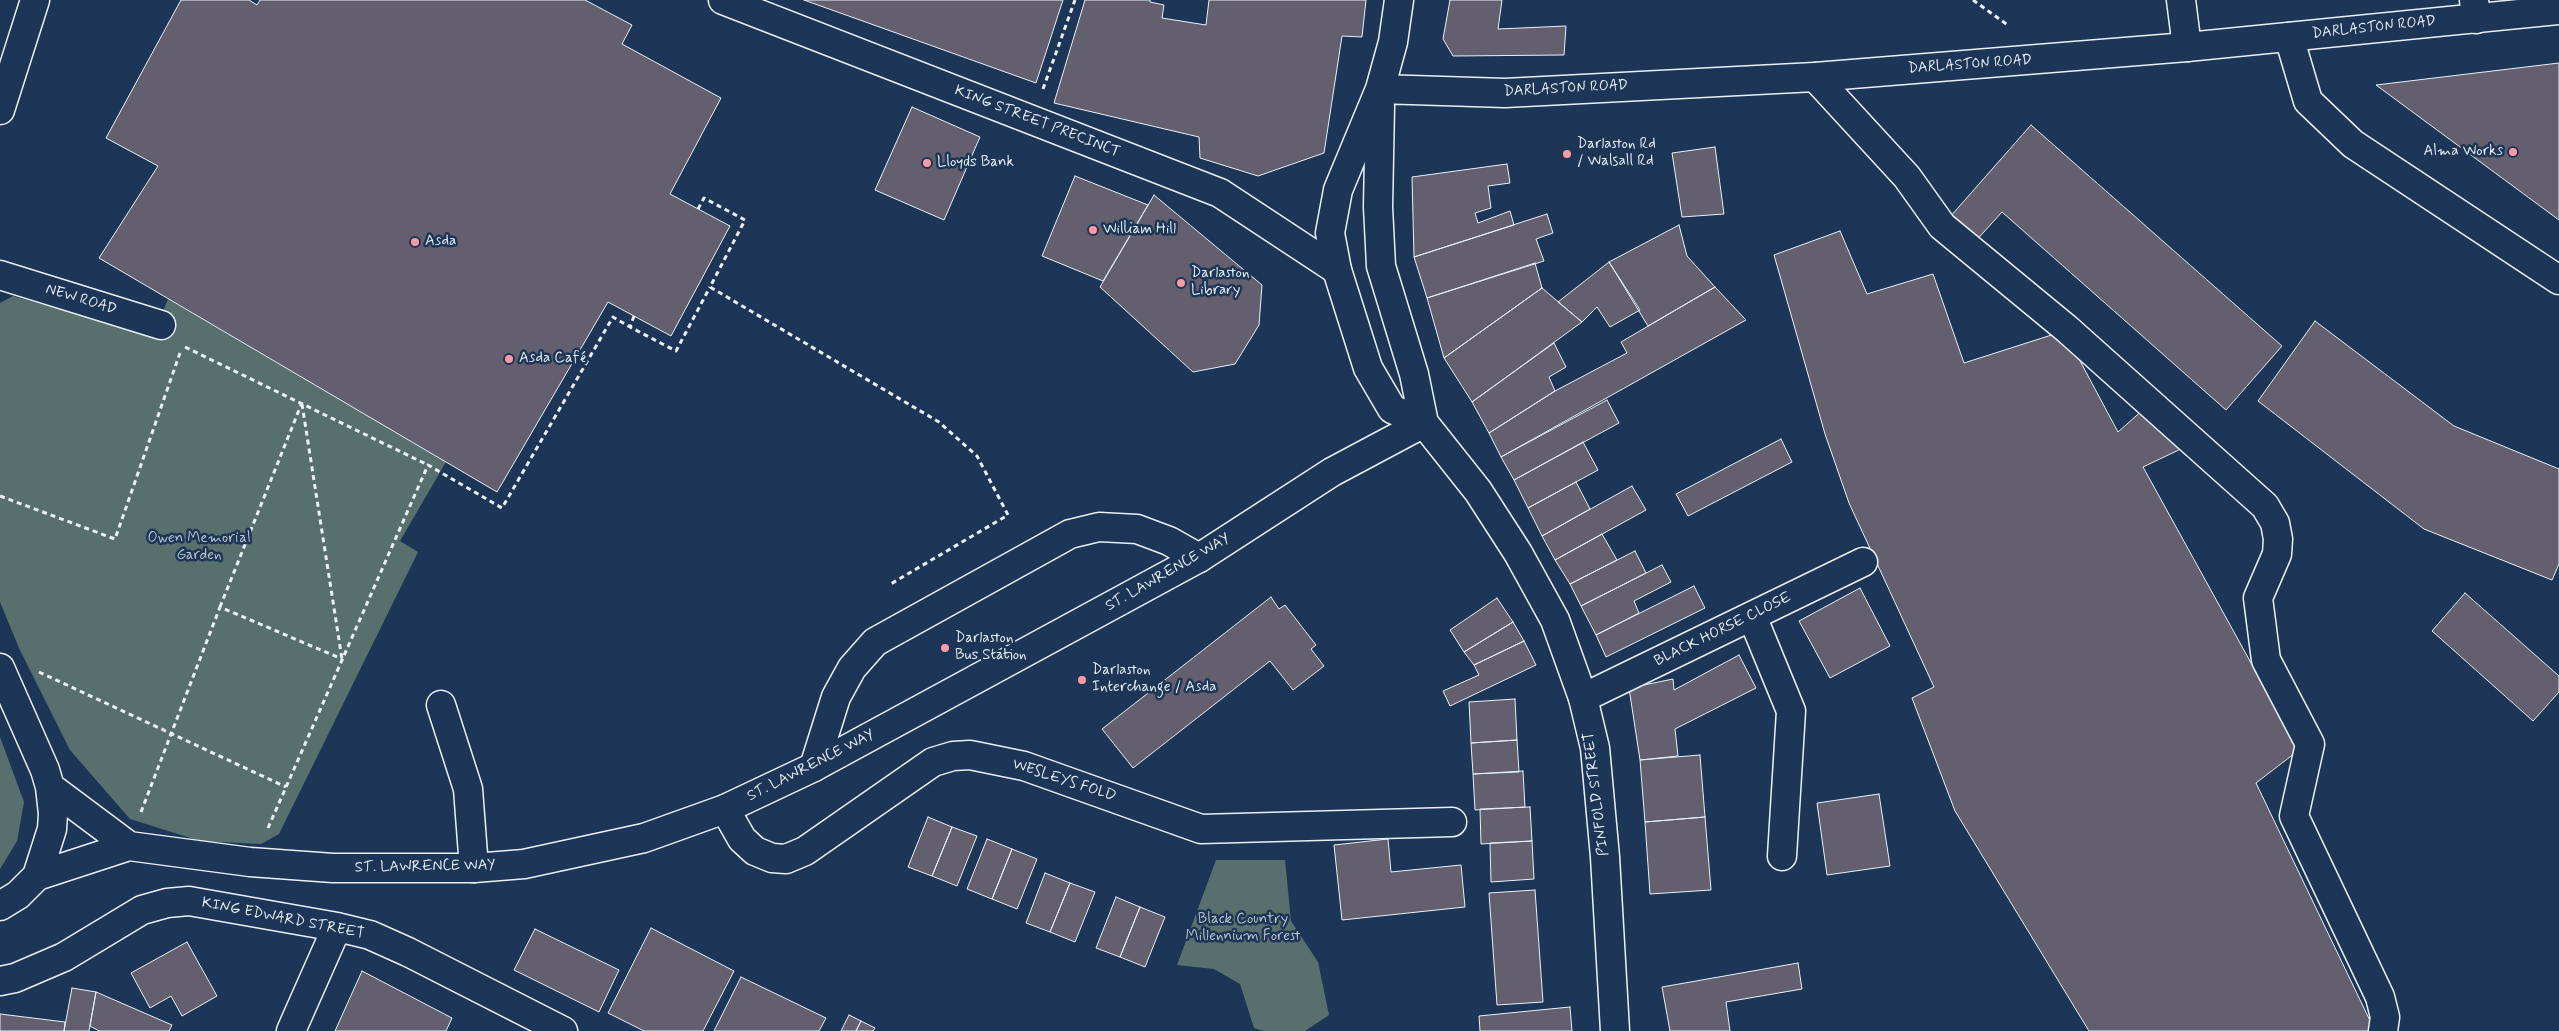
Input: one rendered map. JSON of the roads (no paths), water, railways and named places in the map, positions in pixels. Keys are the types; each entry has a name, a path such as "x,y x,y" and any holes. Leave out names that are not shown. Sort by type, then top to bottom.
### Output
{"main road":[{"path":"0,110 35,0"},
{"name":"KING STREET PRECINCT","path":"723,0 1220,193 1337,270"},
{"path":"1399,0 1393,42 1380,89 1338,190 1330,233 1337,270 1368,368 1392,409 1424,423"},
{"path":"2181,0 2187,47"},
{"name":"DARLASTON ROAD","path":"1380,89 1505,93 1815,77 2290,37 2475,9 2559,10"},
{"path":"2290,37 2308,101 2353,144 2559,280"},
{"path":"1815,77 1907,177 1942,226 2067,329 2257,499 2268,511 2275,523 2278,539 2277,554 2258,598 2266,660 2310,744 2294,816 2380,997 2385,1017 2382,1031"},
{"path":"1380,89 1378,207 1381,266 1414,374 1424,423"},
{"name":"NEW ROAD","path":"0,275 161,325"},
{"name":"ST. LAWRENCE WAY","path":"37,876 128,846 250,862 333,868 474,868 524,864 564,857 644,838 725,809 814,767 1199,558 1332,472 1424,423"},
{"name":"PINFOLD STREET","path":"1424,423 1478,492 1518,552 1555,620 1583,698 1596,758 1605,857 1615,1031"},
{"path":"814,767 836,697 852,668 875,642 1070,534 1099,527 1137,529 1169,541 1199,558"},
{"name":"BLACK HORSE CLOSE","path":"1583,698 1863,562"},
{"path":"1752,616 1791,712 1782,856"},
{"path":"0,668 28,728 50,787 54,814 52,830 37,876 18,895 0,906"},
{"path":"441,705 468,789 474,868"},
{"name":"WESLEYS FOLD","path":"725,809 742,839 755,851 772,858 786,859 805,851 933,762 954,756 970,755 1024,766 1201,828 1452,822"},
{"name":"ST. LAWRENCE WAY","path":"50,787 128,846"},
{"name":"KING EDWARD STREET","path":"0,981 15,978 64,956 142,910 167,903 189,901 337,927 370,935 408,952 563,1031"},
{"path":"292,1031 337,927"}],"place":[{"name":"Alma Works","path":"2513,152"},
{"name":"Darlaston Rd / Walsall Rd","path":"1567,154"},
{"name":"Lloyds Bank","path":"927,163"},
{"name":"William Hill","path":"1093,230"},
{"name":"Asda","path":"415,242"},
{"name":"Darlaston Library","path":"1181,283"},
{"name":"Asda Café","path":"509,359"},
{"name":"Darlaston Bus Station","path":"945,648"},
{"name":"Darlaston Interchange / Asda","path":"1082,680"}],"park label":[{"name":"Owen Memorial Garden","path":"199,548"},
{"name":"Black Country Millennium Forest","path":"1243,928"}]}
